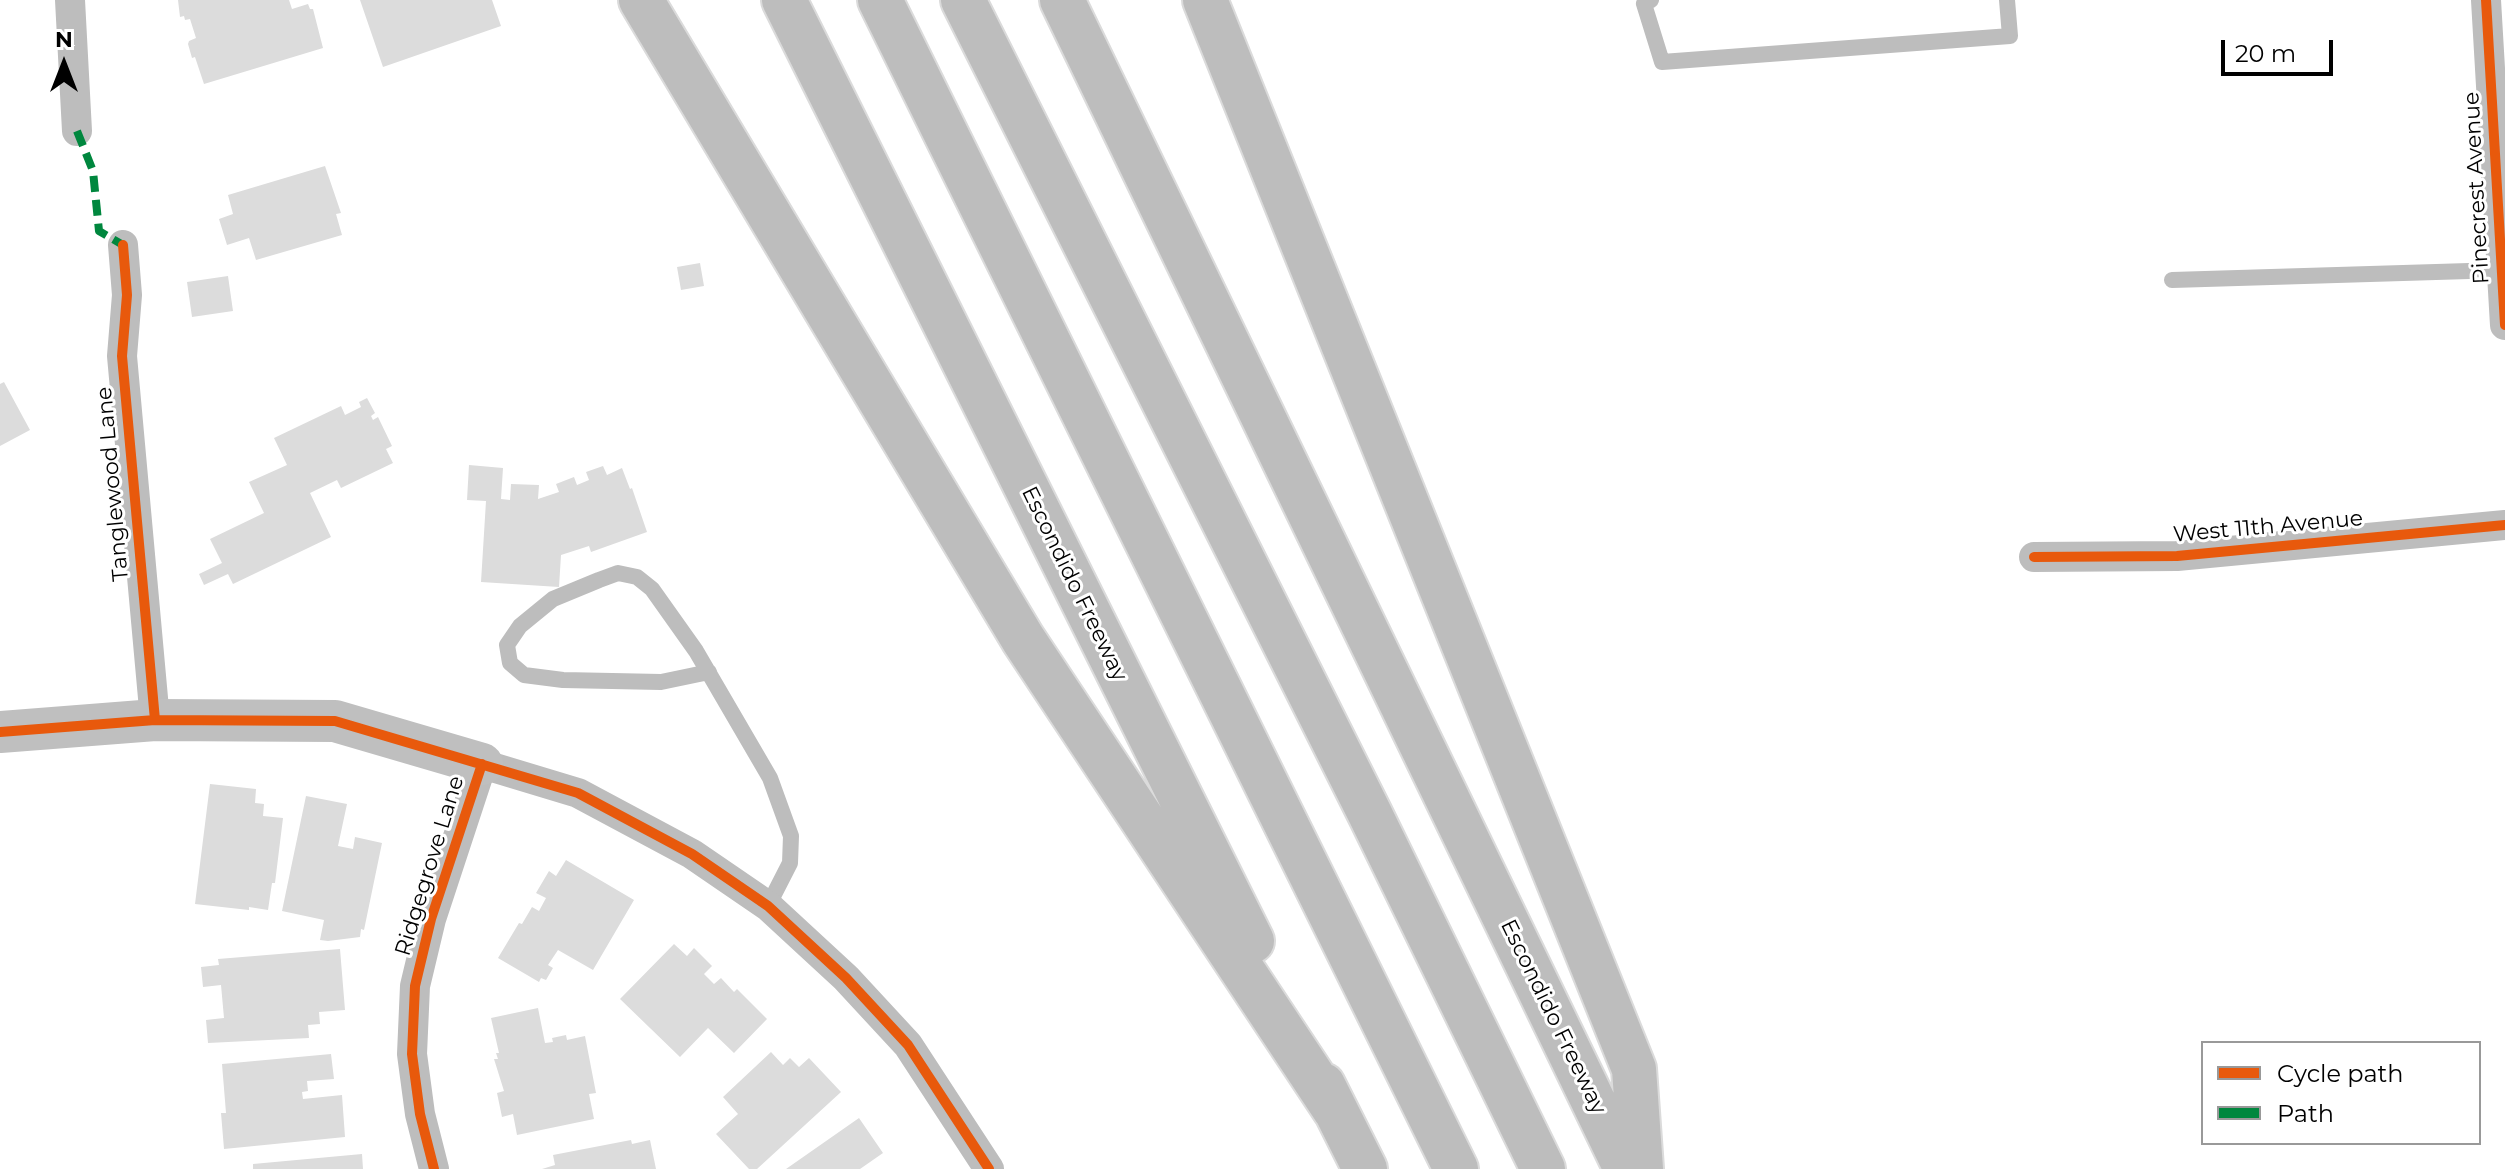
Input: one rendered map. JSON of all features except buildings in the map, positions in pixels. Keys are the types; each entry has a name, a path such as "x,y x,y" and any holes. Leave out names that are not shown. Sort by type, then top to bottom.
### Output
{"highway":[{"path":"641,0 1023,639 1335,1110"},
{"name":"Escondido Freeway","path":"784,0 1365,1169"},
{"path":"880,0 1456,1169"},
{"path":"963,0 1370,814 1543,1169"},
{"name":"Escondido Freeway","path":"1062,0 1626,1169"},
{"path":"1205,0 1634,1069 1641,1169"}],"street":[{"path":"70,0 77,131"},
{"name":"Pinecrest Avenue","path":"2486,0 2505,325"},
{"name":"Tanglewood Lane","path":"123,245 127,295 122,356 155,720"},
{"name":"West 11th Avenue","path":"2034,557 2177,556 2505,525"},
{"path":"0,732 155,720 335,721 578,793 692,854 768,906 846,978 908,1045 989,1169"},
{"name":"Ridgegrove Lane","path":"434,1169 420,1114 412,1054 415,986 431,919 482,764"}],"lane":[{"path":"1651,0 1644,4 1662,62 2010,36 2007,0"},
{"path":"2172,280 2502,270"},
{"path":"709,672 661,682 563,680 524,675 510,663 507,645 520,626 553,599 618,573 637,577 652,589 709,672 770,778 791,836 790,863 768,906"}],"marked path":[{"path":"77,131 93,171 99,231 123,245"}],"cycle path":[{"path":"2486,0 2505,325"},
{"path":"123,245 127,295 122,356 155,720"},
{"path":"2034,557 2177,556 2505,525"},
{"path":"0,732 155,720 335,721 578,793 692,854 768,906 846,978 908,1045 989,1169"},
{"path":"434,1169 420,1114 412,1054 415,986 431,919 482,764"}]}
